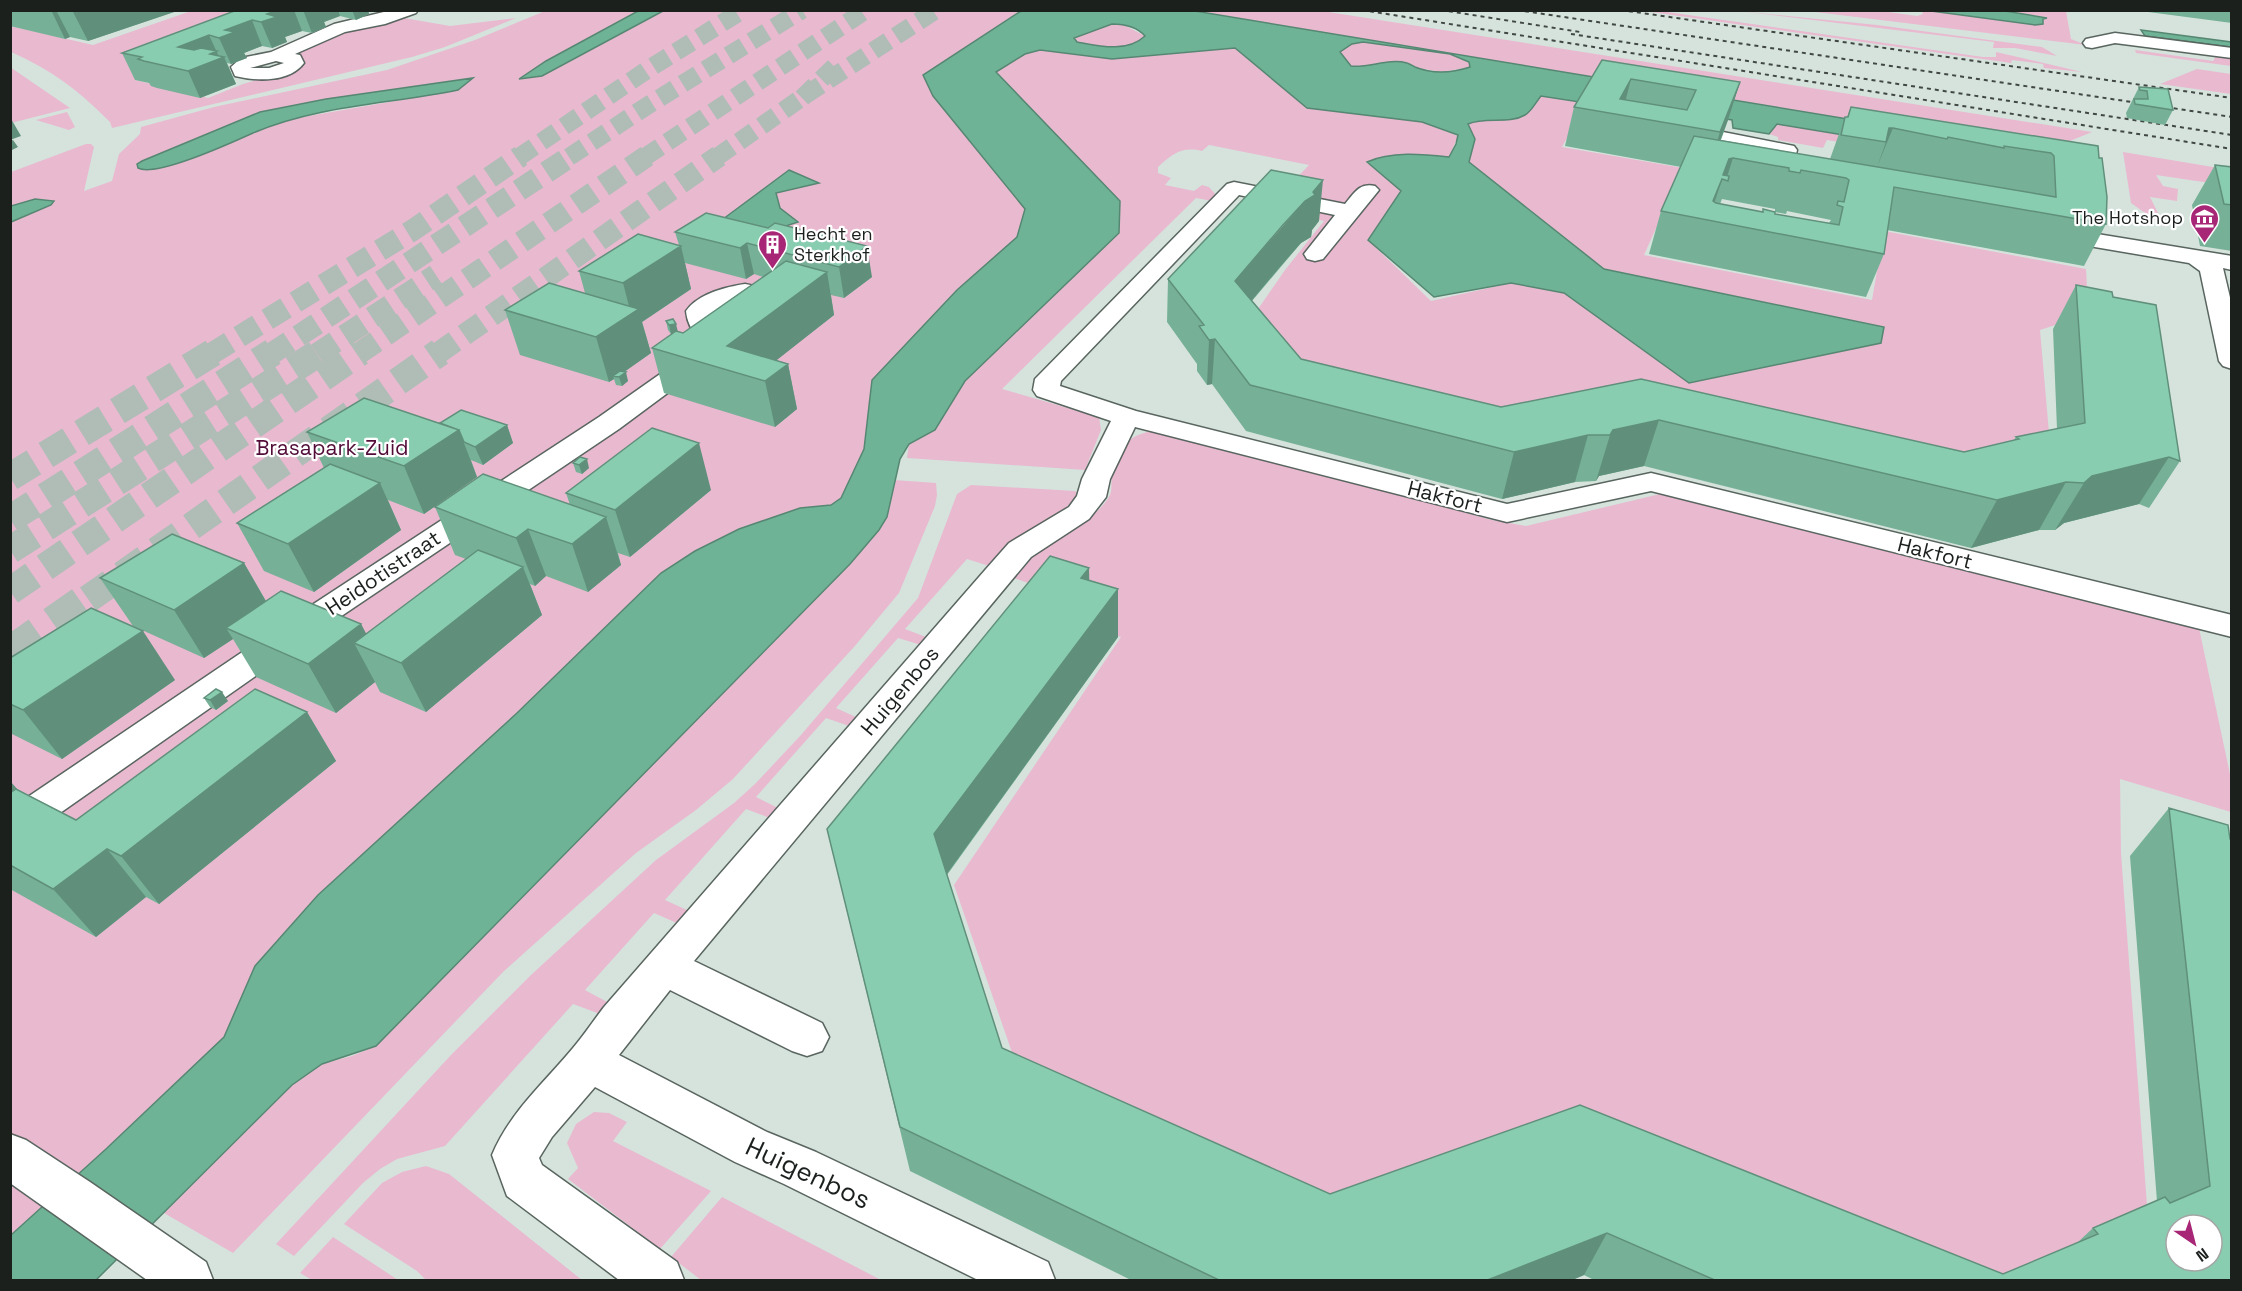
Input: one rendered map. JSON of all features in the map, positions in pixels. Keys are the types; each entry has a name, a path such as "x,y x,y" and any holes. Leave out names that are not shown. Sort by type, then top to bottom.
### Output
{"street":[{"path":"276,56 340,28 379,20 410,10"},
{"path":"2111,18 2115,38"},
{"path":"2092,43 2115,38 2232,53"},
{"path":"1723,138 1787,150 1779,184 1809,190"},
{"name":"Hakfort","path":"1350,212 1234,188 1048,379 1046,390 1126,417 1507,513 1651,482 2232,626"},
{"path":"1315,254 1368,190"},
{"path":"2085,239 2232,262"},
{"path":"2194,256 2211,267 2228,328 2232,362"},
{"name":"Heidotistraat","path":"10,829 323,613 609,423 719,342"},
{"name":"Huigenbos","path":"659,1281 524,1180 515,1155 536,1122 589,1061 619,1020 997,576 1020,550 1079,513 1091,497 1096,479 1126,417"},
{"path":"665,967 807,1037"},
{"name":"Huigenbos","path":"589,1061 751,1147 800,1168 1030,1281"},
{"path":"18,1161 188,1281"}],"green space":[{"path":"1874,10 1917,16 1923,14 1922,11 1931,10 2039,25 2046,17 2005,11 2066,11 2071,39 2086,45 1807,11"},
{"path":"191,11 319,11 135,80 208,98 280,73 290,54 342,29 404,18 450,26 516,18 445,47 412,57 112,128 110,122 75,90 40,66 11,52 11,26 93,45"},
{"name":"Brasapark-Zuid","path":"545,11 1021,11 923,75 933,96 1025,209 1017,237 957,290 872,380 864,450 841,498 831,505 800,508 739,529 695,551 661,573 517,713 318,895 255,966 224,1037 11,1235 10,222 51,205 53,201 42,199 11,206 11,172 91,144 94,147 84,191 112,181 119,154 140,134 141,127 214,107 387,70 475,40","holes":["472,78 458,90 286,120 189,159 142,161 260,112 326,99"]},
{"path":"1195,11 1322,11 2092,132 2065,143 2099,186 1827,140 1823,148 1778,140 1778,137 1769,134 1777,124 2047,152"},
{"path":"1644,11 1660,11 1983,57 1996,57 1996,52 2082,72 2044,68 2043,64 2012,60 2011,63"},
{"path":"1739,11 1877,25 2042,47 2057,56 2015,48 1993,48 1994,42"},
{"path":"1112,24 1122,24 1145,36 1129,45 1112,47 1077,42 1074,38"},
{"path":"1363,42 1450,54 1469,62 1470,67 1442,72 1381,62 1367,68 1351,66 1340,52 1352,43"},
{"path":"1236,48 1307,108 1422,122 1458,136 1449,157 1416,154 1367,163 1402,191 1368,240 1431,301 1511,283 1564,293 1689,383 1884,327 1604,269 1469,162 1475,139 1468,124 1477,120 1516,118 1541,96 1586,103 1562,147 1683,168 1644,255 1872,300 1884,231 2086,269 2088,306 2077,318 2040,330 2052,467 1306,402 1247,325 1285,270 1324,221 1269,207 1309,165 1209,145 1202,151 1183,150 1173,155 1158,167 1158,173 1171,178 1165,185 1194,191 1202,185 1209,187 1217,196 1212,201 1196,198 1002,389 1099,417 1101,430 1085,470 907,458 909,444 935,430 965,381 1119,233 1120,201 995,72 1025,54 1040,50 1112,59"},
{"path":"2135,50 2213,61 2215,58 2213,54 2231,57 2231,66 2136,53"},
{"path":"10,67 70,108 11,123"},
{"path":"2197,69 2231,74 2231,94 2160,84"},
{"path":"67,112 75,127 69,130 36,120"},
{"path":"2123,152 2231,170 2210,183 2156,175 2163,186 2178,189 2177,201 2150,197 2165,227 2131,203"},
{"path":"1163,430 1492,520 1526,526 1660,494 1683,496 2199,628 2231,779 2231,812 2120,779 2121,853 2148,1219 2004,1280 1317,1215 1024,1087 954,885 1121,637 1085,626 1059,594 1011,577 1033,554 1096,513 1104,504 1111,493 1112,477 1119,456 1127,442 1141,434"},
{"path":"894,480 936,483 937,495 935,506 899,593 854,647 733,779 696,810 636,853 504,971 233,1253 164,1213 292,1085 322,1064 352,1056 376,1046 850,564 887,517"},
{"path":"971,485 1075,491 1078,494 1067,507 989,566 967,559 905,629 926,637 921,645 898,638 836,708 858,718 849,726 826,718 756,797 778,808 770,818 746,809 665,900 689,911 679,924 654,913 585,990 609,1003 600,1014 573,1004 445,1146 397,1159 380,1169 363,1183 294,1256 276,1244 451,1055 531,975 656,860 734,803 801,735 918,598 957,494"},
{"path":"594,1112 609,1113 627,1122 613,1141 711,1191 660,1249 568,1179 578,1168 567,1143 576,1124"},
{"path":"426,1166 449,1174 582,1280 426,1280 417,1271 344,1224 382,1183 402,1172"},
{"path":"722,1197 881,1280 701,1280 671,1257"},
{"path":"333,1237 398,1280 312,1280 300,1273"}],"shaded area":[{"path":"638,11 663,11 542,76 519,79 546,61"},
{"path":"1021,11 1195,11 2047,152 2044,168 1777,124 1769,134 1733,128 1732,120 1590,96 1586,103 1541,96 1529,112 1518,118 1468,124 1475,139 1469,162 1604,269 1884,327 1881,343 1689,383 1564,293 1511,283 1434,297 1368,240 1401,191 1367,162 1396,155 1418,154 1449,157 1458,135 1422,122 1307,108 1235,48 1112,59 1040,50 1025,54 996,72 1120,201 1119,233 965,381 935,430 909,444 900,459 887,517 879,530 850,564 376,1046 322,1064 292,1085 96,1280 11,1280 11,1235 224,1037 255,966 318,895 517,713 661,573 695,551 739,529 800,508 831,505 841,498 864,449 872,380 957,290 1017,237 1025,209 933,96 923,75","holes":["1112,24 1130,27 1145,36 1130,45 1112,47 1077,42 1074,38","1363,42 1450,54 1469,62 1470,67 1442,72 1428,71 1400,62 1351,66 1340,52 1352,44"]},
{"path":"1931,11 2005,11 2047,18 2043,19 2043,24 2035,25"},
{"path":"2141,30 2231,42 2231,47 2145,36"},
{"path":"473,78 458,90 303,116 253,133 177,164 147,170 138,168 137,164 142,161 260,112 326,99"},
{"path":"789,170 819,183 776,193 780,208 798,222 761,234 715,225"},
{"path":"35,199 54,201 51,205 11,222 11,206"}],"building":[{"path":"237,10 278,10 267,14 277,17 261,22 252,20 225,30 235,32 219,38 209,35 178,47 217,51 210,54 224,57 188,71 144,61 138,59 142,57 122,53"},
{"path":"1602,60 1740,82 1720,132 1574,107","holes":["1631,79 1696,90 1687,110 1620,99"]},
{"path":"2139,87 2168,89 2173,110 2135,104 2134,99 2148,99 2147,91 2140,90"},
{"path":"1851,107 2098,146 2099,158 2102,158 2107,197 2106,224 1894,187 1884,254 1661,211 1694,136 2056,197 2054,156 2051,153 2004,146 2004,148 1948,137 1947,139 1893,128 1889,128 1886,142 1841,135 1845,117 1848,117","holes":["1729,159 1789,168 1789,171 1800,173 1801,170 1849,180 1844,202 1838,201 1837,205 1843,207 1839,225 1713,201 1722,179 1728,181 1729,176 1723,175"]},
{"path":"2215,165 2232,167 2232,205 2224,204"},
{"path":"1271,170 1323,180 1313,192 1315,195 1305,201 1235,281 1301,359 1501,407 1641,379 1964,452 2019,439 2016,437 2085,423 2076,285 2112,292 2113,297 2156,305 2180,461 2169,457 2092,476 2084,483 2066,482 1997,500 1659,420 1613,430 1610,435 1588,435 1514,452 1250,385 1215,339 1209,340 1199,326 1204,325 1168,279"},
{"path":"706,213 768,228 775,223 867,246 839,267 747,243 740,248 675,232"},
{"path":"638,234 681,246 623,283 579,271"},
{"path":"786,261 827,272 727,346 788,364 765,381 652,348 676,331 683,333"},
{"path":"549,283 639,309 596,337 505,310"},
{"path":"673,319 676,324 669,325 666,321"},
{"path":"620,371 626,372 619,377 613,376"},
{"path":"364,398 459,430 404,466 307,432"},
{"path":"461,410 507,425 475,447 464,442 459,430 440,423"},
{"path":"652,428 699,443 615,510 566,493"},
{"path":"580,457 587,459 579,465 573,463"},
{"path":"330,464 380,483 288,544 237,523"},
{"path":"483,474 606,517 572,544 528,529 516,538 435,507"},
{"path":"172,534 244,563 174,610 100,578"},
{"path":"478,550 523,567 401,663 354,643"},
{"path":"1050,556 1089,568 1081,578 1118,589 934,834 1002,1048 1330,1194 1580,1105 2003,1274 2098,1234 2093,1228 2165,1197 2170,1203 2210,1186 2169,808 2228,825 2232,840 2232,1281 1717,1281 1607,1233 1485,1281 1221,1281 900,1127 827,829"},
{"path":"281,591 361,624 308,664 226,628"},
{"path":"91,608 143,631 23,710 10,704 10,658"},
{"path":"216,689 222,692 210,700 204,698"},
{"path":"255,689 307,712 121,856 107,849 53,889 10,865 10,793 16,789 76,820"}],"tunnel":[{"path":"519,157 647,70 743,10"},
{"path":"569,157 802,10"},
{"path":"645,157 866,10"},
{"path":"717,157 807,94 936,10"},
{"path":"802,98 836,65"},
{"path":"211,354 413,230 521,156"},
{"path":"271,354 571,156"},
{"path":"358,354 647,156"},
{"path":"437,354 719,156"},
{"path":"317,354 436,275"},
{"path":"10,477 214,352"},
{"path":"10,519 273,352"},
{"path":"10,550 320,352"},
{"path":"10,591 360,352"},
{"path":"88,599 440,352"},
{"path":"10,654 90,598"}],"railway":[{"path":"1362,10 2232,149"},
{"path":"1441,10 1580,32"},
{"path":"1517,10 2232,117"},
{"path":"1621,10 2232,98"},
{"path":"1571,34 2232,135"}],"place":[{"name":"The Hotshop","path":"2204,244"},
{"name":"Hecht en Sterkhof","path":"773,270"}]}
